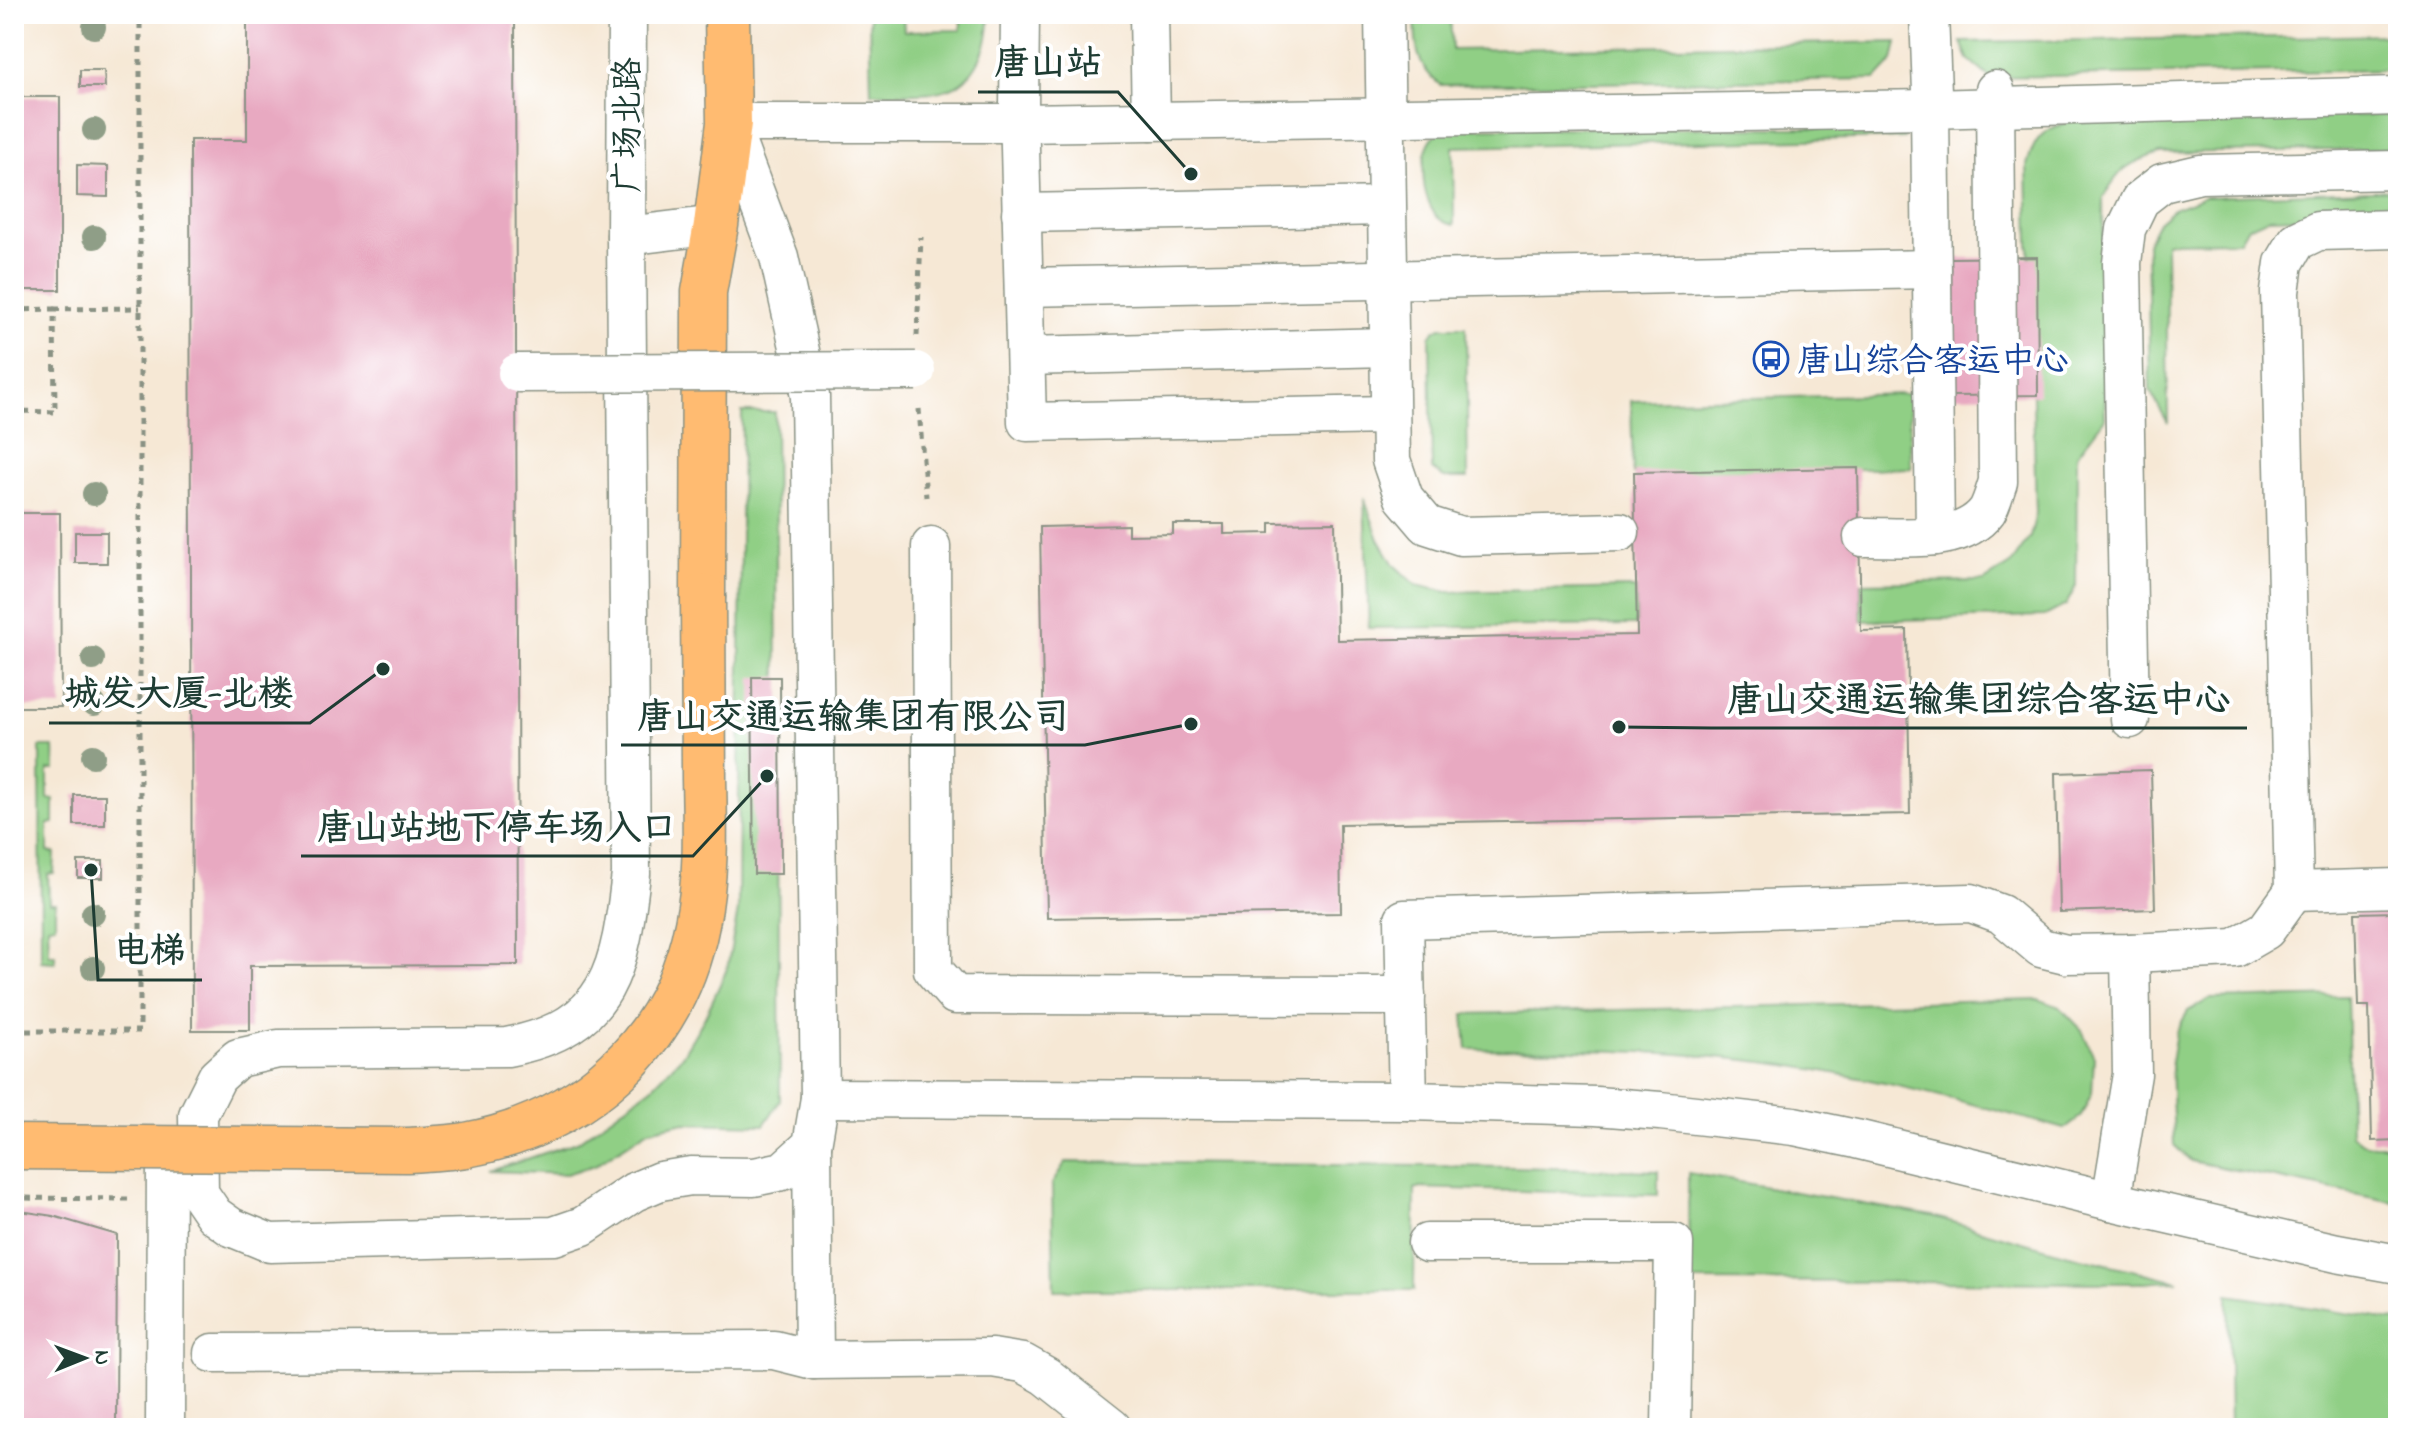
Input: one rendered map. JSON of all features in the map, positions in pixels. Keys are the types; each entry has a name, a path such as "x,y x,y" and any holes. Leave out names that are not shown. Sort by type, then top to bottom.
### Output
{"main road":[{"path":"14,1147 406,1150 466,1145 518,1131 568,1110 605,1083 643,1044 677,989 697,925 705,859 704,292 729,123 727,14"}],"street":[{"name":"广场北路","path":"627,14 631,874 625,930 612,976 591,1008 566,1027 536,1042 507,1047 278,1049 238,1058 217,1077 198,1115 199,1193 214,1215 231,1227 270,1243 554,1236 583,1226 634,1192 660,1181 691,1176 754,1177 783,1171 812,1145"},
{"path":"1020,14 1019,116 1027,422 1389,415"},
{"path":"1149,14 1151,113"},
{"path":"1384,14 1389,415 1391,460 1404,498 1427,525 1461,536 1620,532"},
{"path":"1929,14 1935,536"},
{"path":"814,1360 812,1145 820,1098 810,396 779,257 729,123 1931,100 2398,79"},
{"path":"1996,98 2398,96"},
{"path":"1863,537 1935,536 1965,529 1987,510 1998,482 1996,98"},
{"path":"2130,719 2122,263 2126,229 2140,200 2162,183 2200,174 2398,170"},
{"path":"1021,213 1386,206"},
{"path":"626,236 716,225"},
{"path":"1408,1101 1404,919 1971,903 2001,914 2041,948 2066,954 2235,948 2266,930 2294,891 2280,292 2284,263 2297,241 2318,231 2398,229"},
{"path":"1024,287 1932,269"},
{"path":"1026,356 1388,347"},
{"path":"517,373 916,371"},
{"path":"931,546 933,970 955,995 1406,996"},
{"path":"2294,891 2398,888"},
{"path":"2111,1201 2132,1074 2130,953"},
{"path":"820,1098 1408,1101 1660,1111 1794,1126 2337,1253 2398,1264"},
{"path":"165,1428 166,1149"},
{"path":"1427,1243 1674,1243 1671,1428"},
{"path":"213,1353 774,1350 814,1360 992,1358 1023,1363 1046,1376 1112,1428"}],"path":[{"path":"14,1031 140,1031 140,14"},
{"path":"14,441 18,411 15,310 140,308"},
{"path":"18,411 55,412 54,309"},
{"path":"14,1198 136,1199"}],"green space":[{"path":"869,14 903,14 904,31 961,30 961,14 989,14 989,27 976,65 959,83 948,89 926,93 871,93"},
{"path":"1416,14 1450,14 1452,50 1897,42 1893,61 1876,79 1440,85 1426,70 1418,54"},
{"path":"2398,35 2398,70 1989,77 1968,59 1961,42"},
{"path":"2398,115 2398,149 2160,153 2132,164 2120,173 2103,198 2105,418 2077,455 2076,586 2066,605 2045,616 1861,621 1861,583 1984,581 2011,564 2030,537 2036,514 2027,165 2034,145 2043,134 2076,119"},
{"path":"1445,128 1900,128 1904,138 1453,147 1454,225 1434,213 1424,180 1423,167 1429,144"},
{"path":"2398,190 2398,215 2268,218 2248,227 2240,241 2166,242 2168,423 2150,391 2147,243 2158,222 2173,209 2205,197"},
{"path":"1441,327 1466,327 1468,478 1444,478 1432,469 1430,337"},
{"path":"1909,394 1911,468 1633,474 1631,401"},
{"path":"742,412 775,412 780,1101 764,1125 680,1123 649,1130 595,1165 566,1174 491,1171 577,1142 652,1087 682,1056 705,1017 727,969 738,911"},
{"path":"1364,498 1379,539 1394,565 1416,585 1448,592 1636,588 1636,625 1369,628"},
{"path":"40,747 54,747 55,770 48,770 48,799 54,800 54,823 48,824 48,852 55,853 54,873 48,874 49,903 55,903 55,925 48,926 49,955 55,955 55,962 41,961"},
{"path":"2347,996 2351,1135 2368,1145 2398,1145 2398,1203 2191,1161 2174,1145 2171,1062 2176,1032 2188,1011 2210,999"},
{"path":"2038,999 2060,1007 2082,1030 2094,1057 2092,1093 2081,1116 2064,1129 1902,1087 1778,1064 1635,1052 1467,1049 1464,1014"},
{"path":"1066,1162 1658,1171 1658,1195 1415,1188 1414,1290 1054,1290 1052,1184"},
{"path":"1688,1173 1932,1216 2065,1254 2178,1281 1689,1281"},
{"path":"2228,1295 2398,1321 2398,1428 2230,1428"}],"building":[{"path":"247,14 515,14 518,965 250,966 250,1030 192,1030 190,140 247,140"},
{"path":"80,70 104,70 105,87 80,87"},
{"path":"14,97 60,97 60,290 14,290"},
{"path":"77,165 108,166 108,197 77,196"},
{"path":"2037,257 2038,395 1952,396 1951,258"},
{"path":"1858,468 1861,631 1907,630 1910,814 1340,824 1341,913 1047,918 1040,527 1128,525 1128,535 1173,534 1173,524 1224,524 1224,534 1270,533 1270,523 1335,522 1337,640 1637,635 1634,472"},
{"path":"14,513 60,513 61,707 14,707"},
{"path":"75,532 107,532 107,563 75,563"},
{"path":"752,677 780,677 781,874 754,874"},
{"path":"2151,770 2155,909 2059,912 2056,773"},
{"path":"74,795 105,795 105,825 74,825"},
{"path":"78,861 103,861 103,878 78,878"},
{"path":"2398,912 2398,1140 2372,1141 2369,1006 2358,1006 2355,913"},
{"path":"14,1210 53,1216 117,1235 116,1428 14,1428"}],"place":[{"name":"唐山站","path":"1191,174"},
{"name":"唐山综合客运中心","path":"1771,359"},
{"name":"城发大厦-北楼","path":"383,669"},
{"name":"唐山交通运输集团有限公司","path":"1191,724"},
{"name":"唐山交通运输集团综合客运中心","path":"1619,727"},
{"name":"唐山站地下停车场入口","path":"767,776"},
{"name":"电梯","path":"91,870"}]}
